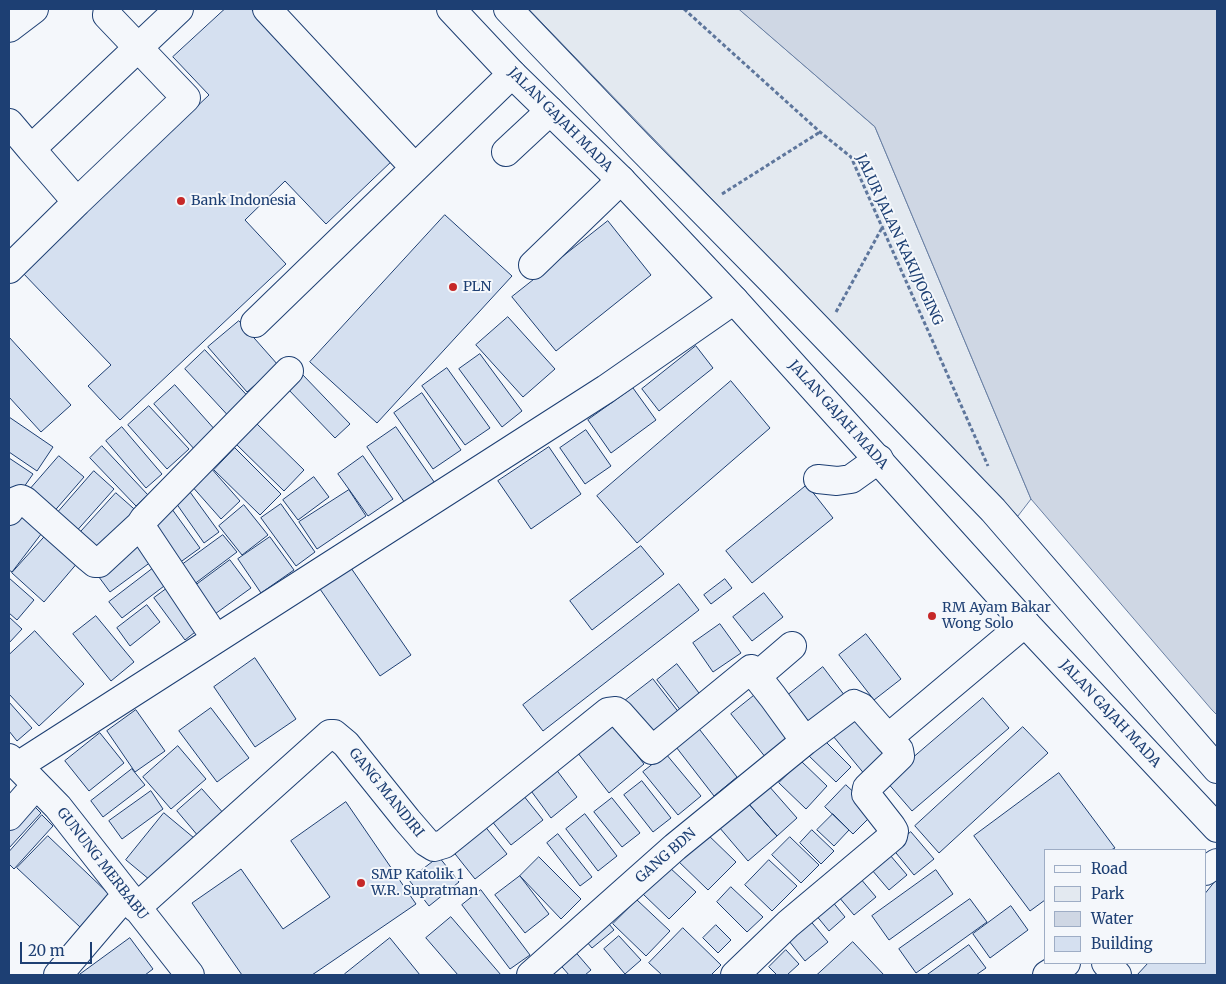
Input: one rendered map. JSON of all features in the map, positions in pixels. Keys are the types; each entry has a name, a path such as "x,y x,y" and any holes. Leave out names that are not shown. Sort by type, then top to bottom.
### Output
{"main road":[{"path":"9,28 34,9"},
{"path":"9,270 186,98 107,16 108,9"},
{"path":"31,149 179,9"},
{"path":"267,9 415,168"},
{"name":"JALAN GAJAH MADA","path":"451,9 512,74 621,180 734,300 1025,623 1217,828"},
{"path":"508,9 993,510 1217,769"},
{"path":"255,324 512,74"},
{"path":"506,152 550,111"},
{"path":"9,123 77,202"},
{"path":"533,265 621,180"},
{"path":"13,762 216,638 606,389 734,300"},
{"path":"9,511 17,500 25,501 95,563 99,563 140,525 289,371"},
{"path":"818,479 837,481 850,479 879,460"},
{"path":"140,525 216,638"},
{"path":"735,975 788,924 893,836 894,831 891,826 866,794 867,788 900,756 899,750 888,738 1025,623"},
{"path":"792,646 757,676 804,741"},
{"name":"GANG MANDIRI","path":"131,901 330,734 334,734 346,744 407,820 426,842 434,848 444,844 608,712 616,711 652,750 751,669 757,676"},
{"name":"GANG BDN","path":"531,975 675,847 804,741 854,704 861,707 888,738"},
{"name":"GUNUNG MERBABU","path":"13,762 58,807 190,975"},
{"path":"9,816 36,785"},
{"path":"1206,870 1217,863"},
{"path":"58,975 131,901"},
{"path":"1047,975 1064,964"},
{"path":"1107,964 1117,975"}],"path":[{"name":"JALUR JALAN KAKI/JOGING","path":"684,9 851,158 990,470"},
{"path":"700,208 820,132"},
{"path":"823,334 882,226"}],"green space":[{"path":"529,9 739,9 875,127 1031,499 1018,516"}],"water":[{"path":"739,9 1217,9 1217,715 1031,499 875,127"}],"building":[{"name":"Bank Indonesia","path":"225,9 251,9 394,159 326,224 285,181 245,220 286,264 120,420 88,386 111,365 22,272 209,95 173,57"},
{"path":"445,215 512,276 377,423 310,362"},
{"path":"608,221 651,275 556,351 512,297"},
{"path":"508,317 555,369 523,397 476,345"},
{"path":"239,321 278,365 247,392 208,347"},
{"path":"9,337 71,405 41,432 9,397"},
{"path":"696,346 713,368 659,411 642,389"},
{"path":"205,350 255,404 234,422 185,369"},
{"path":"480,354 522,411 502,427 459,369"},
{"path":"447,368 490,428 465,445 422,386"},
{"path":"302,374 350,424 335,438 287,388"},
{"path":"731,381 770,428 637,543 597,496"},
{"path":"175,385 217,432 196,451 154,404"},
{"path":"633,388 656,420 611,453 588,420"},
{"path":"422,393 461,450 433,469 394,413"},
{"path":"149,406 189,449 167,469 128,425"},
{"path":"9,417 53,447 37,471 9,452"},
{"path":"256,423 304,470 284,491 236,444"},
{"path":"122,427 162,474 146,488 106,441"},
{"path":"396,427 439,489 409,509 367,447"},
{"path":"586,430 611,466 585,484 560,448"},
{"path":"102,446 148,495 136,506 90,458"},
{"path":"549,447 581,494 531,529 498,481"},
{"path":"235,448 281,494 260,515 214,470"},
{"path":"59,456 84,477 51,515 26,494"},
{"path":"363,456 393,499 368,516 338,474"},
{"path":"9,458 33,474 17,497 9,491"},
{"path":"210,467 240,501 221,519 190,484"},
{"path":"94,471 114,489 73,535 53,518"},
{"path":"314,477 329,497 298,520 283,500"},
{"path":"807,485 833,518 752,583 726,551"},
{"path":"349,490 366,516 317,549 299,522"},
{"path":"190,492 219,532 204,543 176,503"},
{"path":"116,493 141,515 101,558 77,536"},
{"path":"281,504 315,552 296,566 261,518"},
{"path":"169,505 200,548 175,566 144,523"},
{"path":"244,505 268,535 242,555 219,526"},
{"path":"17,507 45,529 12,572 9,570 9,517"},
{"path":"48,533 79,561 44,602 12,573"},
{"path":"142,533 159,556 110,592 93,569"},
{"path":"223,535 237,552 193,585 179,567"},
{"path":"270,537 294,570 261,593 238,559"},
{"path":"641,546 664,574 592,630 570,601"},
{"path":"230,560 251,588 208,619 188,591"},
{"path":"160,563 172,580 122,618 109,602"},
{"path":"351,568 411,655 380,676 320,589"},
{"path":"9,578 34,600 17,620 9,613"},
{"path":"725,579 732,588 711,604 704,595"},
{"path":"173,584 204,625 185,640 154,598"},
{"path":"679,584 699,610 543,731 523,705"},
{"path":"764,593 783,617 752,641 733,617"},
{"path":"147,605 160,622 130,646 117,628"},
{"path":"96,616 134,662 111,681 73,634"},
{"path":"9,617 22,629 9,643"},
{"path":"720,624 741,653 713,672 693,643"},
{"path":"35,631 84,684 39,726 9,694 9,655"},
{"path":"866,634 901,679 874,700 839,655"},
{"path":"255,658 296,719 255,747 214,687"},
{"path":"677,664 702,697 682,712 657,680"},
{"path":"823,667 848,700 813,727 788,695"},
{"path":"653,679 680,714 648,738 622,703"},
{"path":"756,694 792,739 766,758 731,714"},
{"path":"983,698 1009,728 912,811 886,781"},
{"path":"9,702 32,728 17,741 9,731"},
{"path":"211,708 249,758 217,782 179,731"},
{"path":"136,710 165,751 135,772 107,731"},
{"path":"857,717 891,757 866,776 833,736"},
{"path":"609,719 644,764 609,793 574,748"},
{"path":"696,725 737,777 714,796 673,743"},
{"path":"1023,727 1048,753 939,853 915,826"},
{"path":"100,733 124,763 89,791 65,761"},
{"path":"824,740 851,767 836,782 808,755"},
{"path":"178,746 206,779 171,809 143,777"},
{"path":"666,754 701,796 678,815 643,772"},
{"path":"801,761 827,786 806,809 779,783"},
{"path":"552,764 577,797 551,818 526,784"},
{"path":"132,769 145,785 103,817 91,801"},
{"path":"1059,773 1115,848 1044,849 1044,901 1030,911 974,836"},
{"path":"642,781 671,818 653,832 624,795"},
{"path":"768,785 797,818 777,836 748,803"},
{"path":"846,785 875,812 853,834 825,807"},
{"path":"202,789 225,815 199,837 177,811"},
{"path":"519,790 543,820 511,845 487,815"},
{"path":"151,791 163,809 122,839 109,821"},
{"path":"612,798 640,833 622,847 594,812"},
{"path":"27,799 41,813 9,848 9,819"},
{"name":"SMP Katolik 1 W.R. Supratman","path":"346,802 416,904 312,975 242,975 192,903 241,869 283,929 330,897 291,841"},
{"path":"748,803 777,836 748,861 719,827"},
{"path":"164,813 194,838 156,885 126,860"},
{"path":"585,814 617,856 598,871 566,829"},
{"path":"833,814 849,830 834,846 817,830"},
{"path":"42,815 53,826 14,869 9,864 9,852"},
{"path":"480,820 507,854 475,879 448,845"},
{"path":"812,830 834,851 821,864 800,843"},
{"path":"704,831 736,862 708,890 676,859"},
{"path":"911,832 934,859 914,875 892,848"},
{"path":"558,834 592,877 580,886 547,843"},
{"path":"48,836 110,895 80,927 17,868"},
{"path":"790,837 819,865 801,883 772,855"},
{"path":"884,848 907,875 889,890 866,863"},
{"path":"439,857 459,882 429,906 409,880"},
{"path":"539,857 581,899 561,919 520,876"},
{"path":"769,860 797,886 772,911 745,885"},
{"path":"669,867 696,892 669,919 643,894"},
{"path":"936,870 953,894 889,940 872,916"},
{"path":"855,872 876,897 854,915 833,890"},
{"path":"520,876 549,914 525,933 495,895"},
{"path":"1217,879 1217,975 1137,975 1147,964 1206,964 1206,893"},
{"path":"731,887 763,917 747,932 717,902"},
{"path":"481,890 530,955 510,969 462,905"},
{"path":"827,895 845,917 829,931 811,909"},
{"path":"970,899 987,922 916,973 899,949"},
{"path":"637,900 670,931 646,956 613,924"},
{"path":"1011,906 1028,930 990,958 973,934"},
{"path":"451,917 501,975 458,975 426,938"},
{"path":"604,918 614,930 592,948 582,936"},
{"path":"808,918 828,942 805,961 785,936"},
{"path":"716,925 731,940 718,953 703,938"},
{"path":"683,928 721,965 711,975 662,975 649,963"},
{"path":"619,936 641,960 625,974 604,949"},
{"path":"130,938 153,969 145,975 79,975"},
{"path":"390,938 420,975 345,974"},
{"path":"853,942 884,975 817,975"},
{"path":"969,945 986,968 976,975 927,975"},
{"path":"572,948 591,970 585,975 569,975 557,961"},
{"path":"786,950 799,964 787,975 777,975 769,967"}],"place":[{"name":"Bank Indonesia","path":"181,201"},
{"name":"PLN","path":"453,287"},
{"name":"RM Ayam Bakar Wong Solo","path":"932,616"},
{"name":"SMP Katolik 1 W.R. Supratman","path":"361,883"}]}
